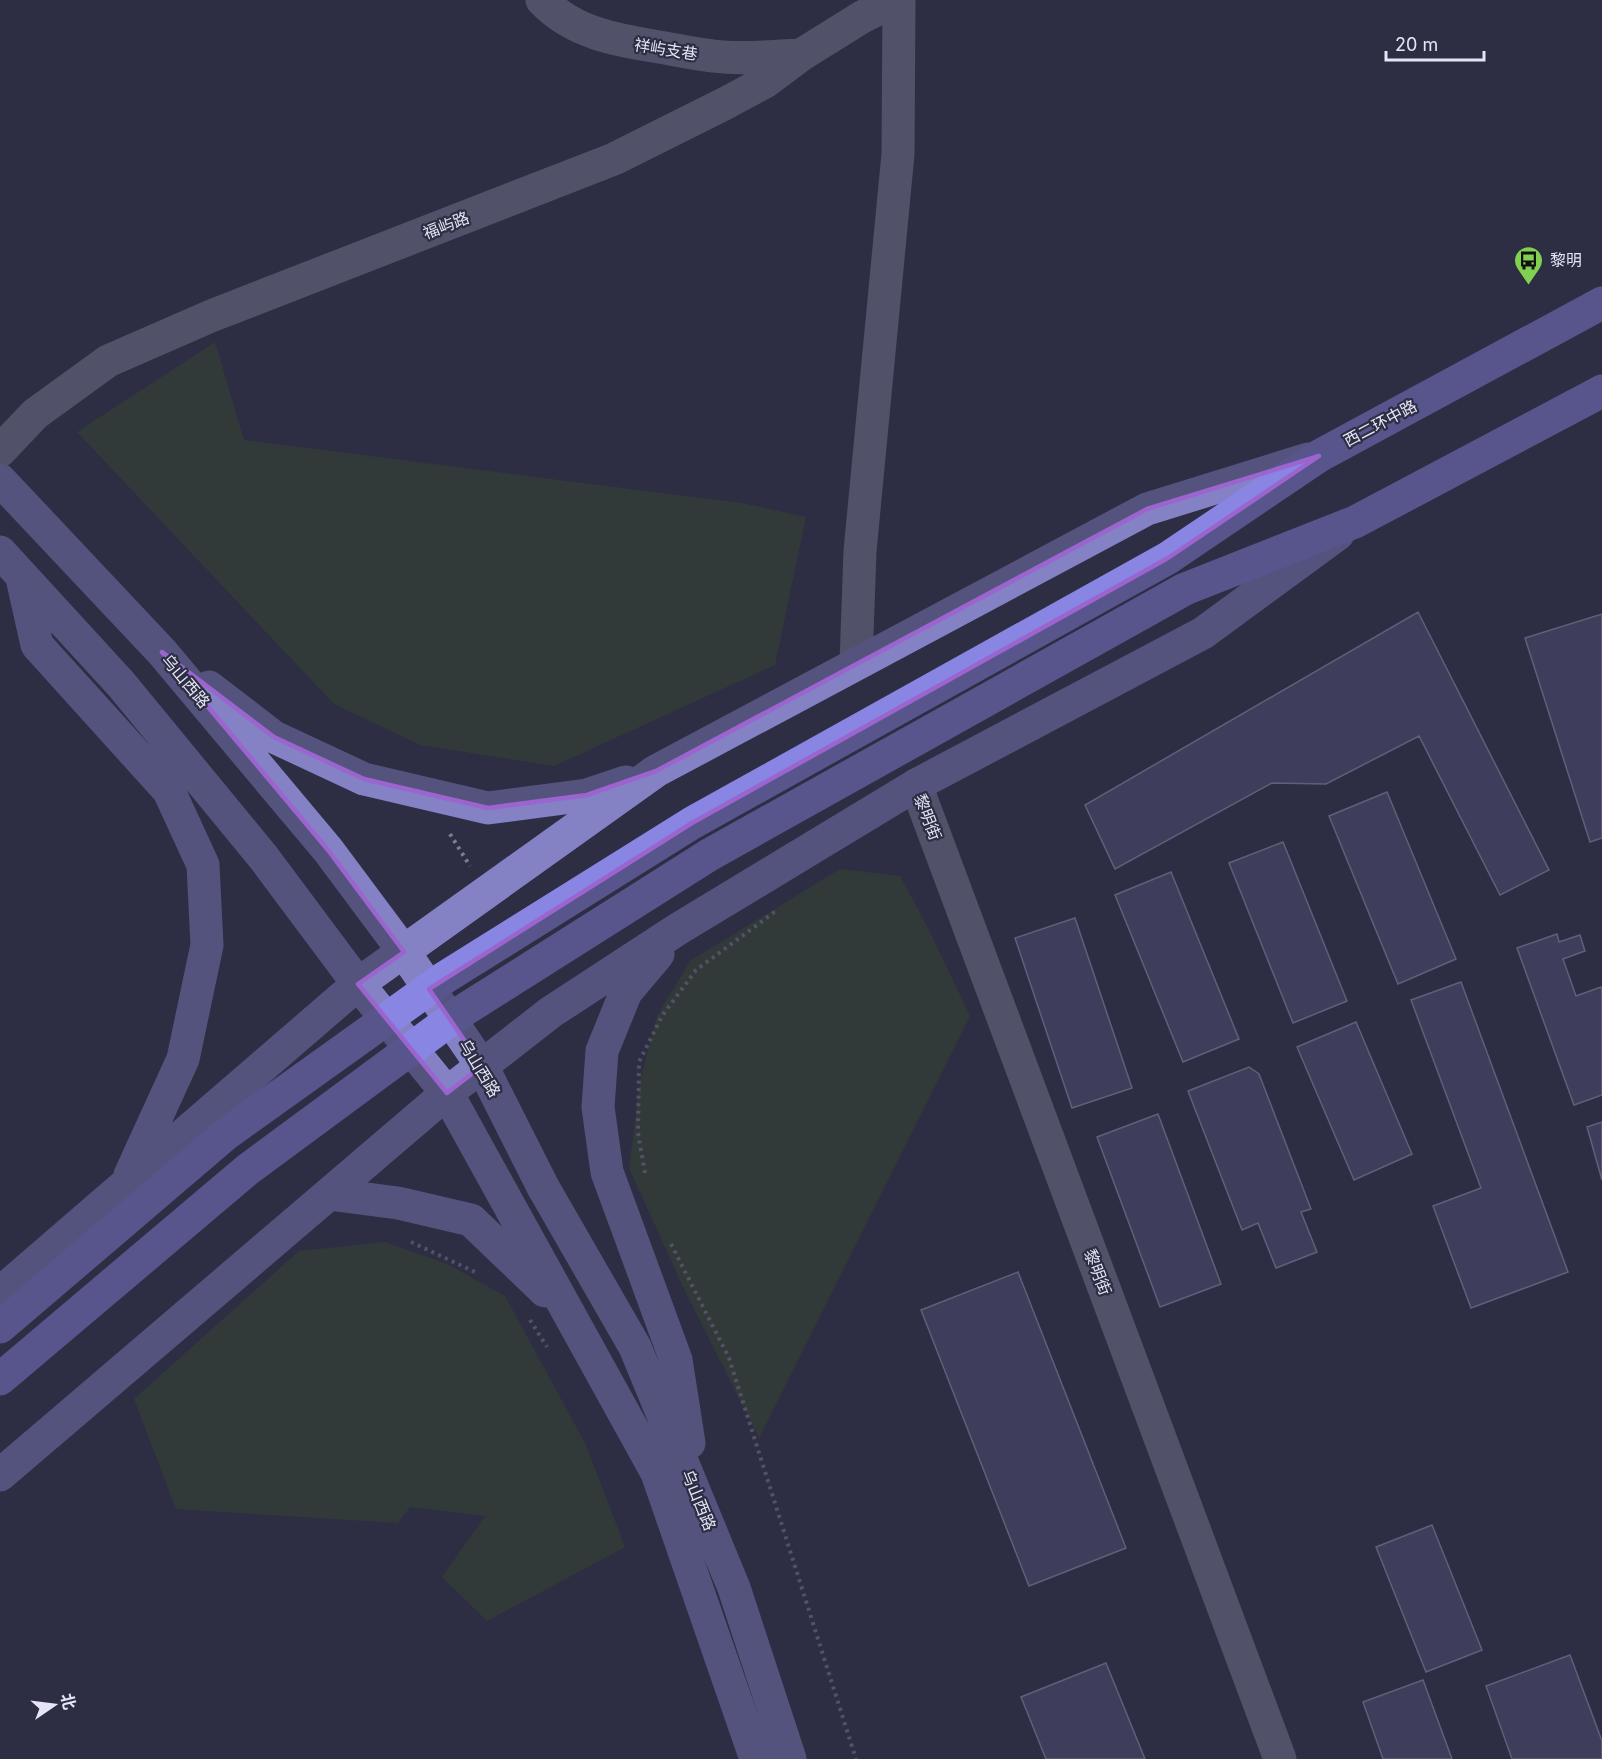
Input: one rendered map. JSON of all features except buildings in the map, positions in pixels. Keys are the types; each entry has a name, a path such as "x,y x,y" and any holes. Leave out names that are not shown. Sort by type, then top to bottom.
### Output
{"highway":[{"name":"西二环中路","path":"0,1327 226,1134 444,978 692,823 1168,558 1319,456 1602,303"},
{"path":"0,1378 247,1170 461,1012 709,855 1185,589 1355,522 1602,391"}],"main road":[{"path":"0,1293 358,984 656,771 1147,509 1319,456"},
{"name":"乌山西路","path":"0,480 162,652 328,850 404,952 482,1066 543,1187 635,1347 735,1588 790,1759"},
{"path":"0,1475 447,1093 551,1012 678,929 916,785 1203,633 1355,522"},
{"path":"11,564 38,645 169,791 203,866 207,945 183,1059 125,1186"},
{"name":"乌山西路","path":"11,564 121,684 264,858 358,984 447,1093 657,1473 756,1759"},
{"path":"162,652 274,737 364,779 488,808 587,795 656,771"},
{"path":"678,929 626,992 602,1051 598,1107 608,1172 676,1360 697,1495"},
{"path":"329,1194 398,1203 471,1220 568,1313"}],"street":[{"name":"祥屿支巷","path":"542,0 564,18 604,38 715,57 801,56"},
{"name":"福屿路","path":"0,451 35,414 108,361 190,325 614,159 765,81 862,17 897,0"},
{"path":"856,663 860,552 898,154 897,0"},
{"name":"黎明街","path":"916,785 1280,1759"}],"path":[{"path":"647,1184 638,1133 639,1062 662,1016 696,970 781,908"},
{"path":"667,1235 729,1358 856,1759"},
{"path":"403,1239 477,1272"},
{"path":"526,1316 551,1354"}],"highlighted area":[{"path":"1319,456 1168,558 692,823 429,989 482,1066 447,1093 358,984 404,952 328,850 162,652 274,737 364,779 488,808 587,795 656,771 1147,509"}],"green space":[{"path":"215,342 244,440 742,503 806,517 775,665 554,766 420,745 334,704 77,432"},
{"path":"840,869 900,876 970,1016 759,1438 684,1289 629,1168 640,1081 657,1016 690,961"},
{"path":"385,1242 447,1264 505,1296 586,1445 625,1547 487,1621 442,1577 485,1516 410,1507 398,1523 176,1509 134,1399 299,1251"}],"place":[{"name":"黎明","path":"1529,286"}]}
